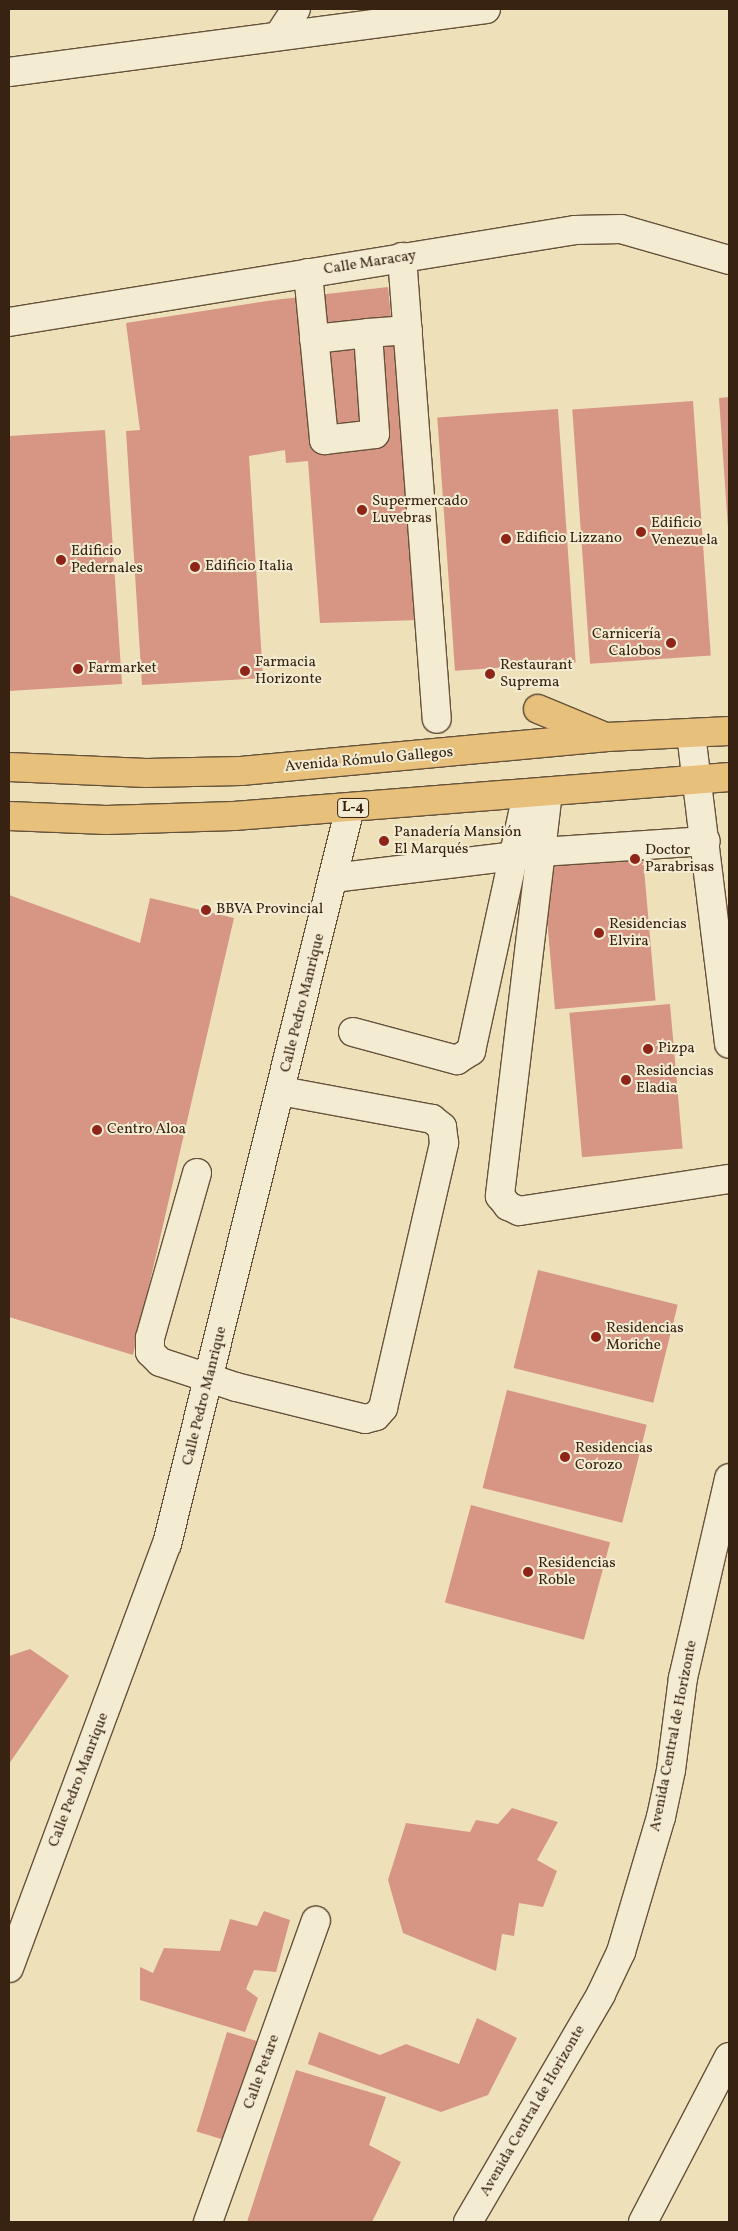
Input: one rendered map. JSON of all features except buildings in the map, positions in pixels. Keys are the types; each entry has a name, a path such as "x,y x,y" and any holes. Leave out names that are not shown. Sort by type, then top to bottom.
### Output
{"main road":[{"path":"538,709 606,738"},
{"name":"Avenida Rómulo Gallegos","path":"9,768 146,773 241,772 606,738 729,731"},
{"name":"L-4","path":"9,816 106,820 350,808 729,777"}],"street":[{"path":"279,35 296,9"},
{"path":"9,72 486,9"},
{"name":"Calle Maracay","path":"9,322 575,230 620,229 729,260"},
{"path":"402,257 408,330 421,382 444,718"},
{"path":"308,273 324,440 375,434 368,333"},
{"path":"314,339 408,330"},
{"path":"691,734 706,841 729,1044"},
{"path":"538,793 541,852 500,1196 508,1206 519,1211 729,1179"},
{"path":"353,1032 457,1060 471,1051 514,856 538,793"},
{"name":"Calle Pedro Manrique","path":"9,1968 167,1544 350,808"},
{"path":"541,852 706,841"},
{"path":"333,878 514,856"},
{"path":"197,1173 150,1338 150,1352 160,1362 209,1378 365,1419 376,1416 383,1408 444,1143 442,1127 432,1119 281,1091"},
{"name":"Avenida Central de Horizonte","path":"468,2222 601,1994 620,1952 661,1817 671,1770 683,1678 729,1478"},
{"name":"Calle Petare","path":"208,2222 316,1922"},
{"path":"643,2222 729,2057"}],"place":[{"name":"Supermercado Luvebras","path":"362,510"},
{"name":"Edificio Venezuela","path":"641,532"},
{"name":"Edificio Lizzano","path":"506,539"},
{"name":"Edificio Pedernales","path":"61,560"},
{"name":"Edificio Italia","path":"195,567"},
{"name":"Carnicería Calobos","path":"671,643"},
{"name":"Farmarket","path":"78,669"},
{"name":"Farmacia Horizonte","path":"245,671"},
{"name":"Restaurant Suprema","path":"490,674"},
{"name":"Panadería Mansión El Marqués","path":"384,841"},
{"name":"Doctor Parabrisas","path":"635,859"},
{"name":"BBVA Provincial","path":"206,910"},
{"name":"Residencias Elvira","path":"599,933"},
{"name":"Pizpa","path":"648,1049"},
{"name":"Residencias Eladia","path":"626,1080"},
{"name":"Centro Aloa","path":"97,1130"},
{"name":"Residencias Moriche","path":"596,1337"},
{"name":"Residencias Corozo","path":"565,1457"},
{"name":"Residencias Roble","path":"528,1572"}]}
